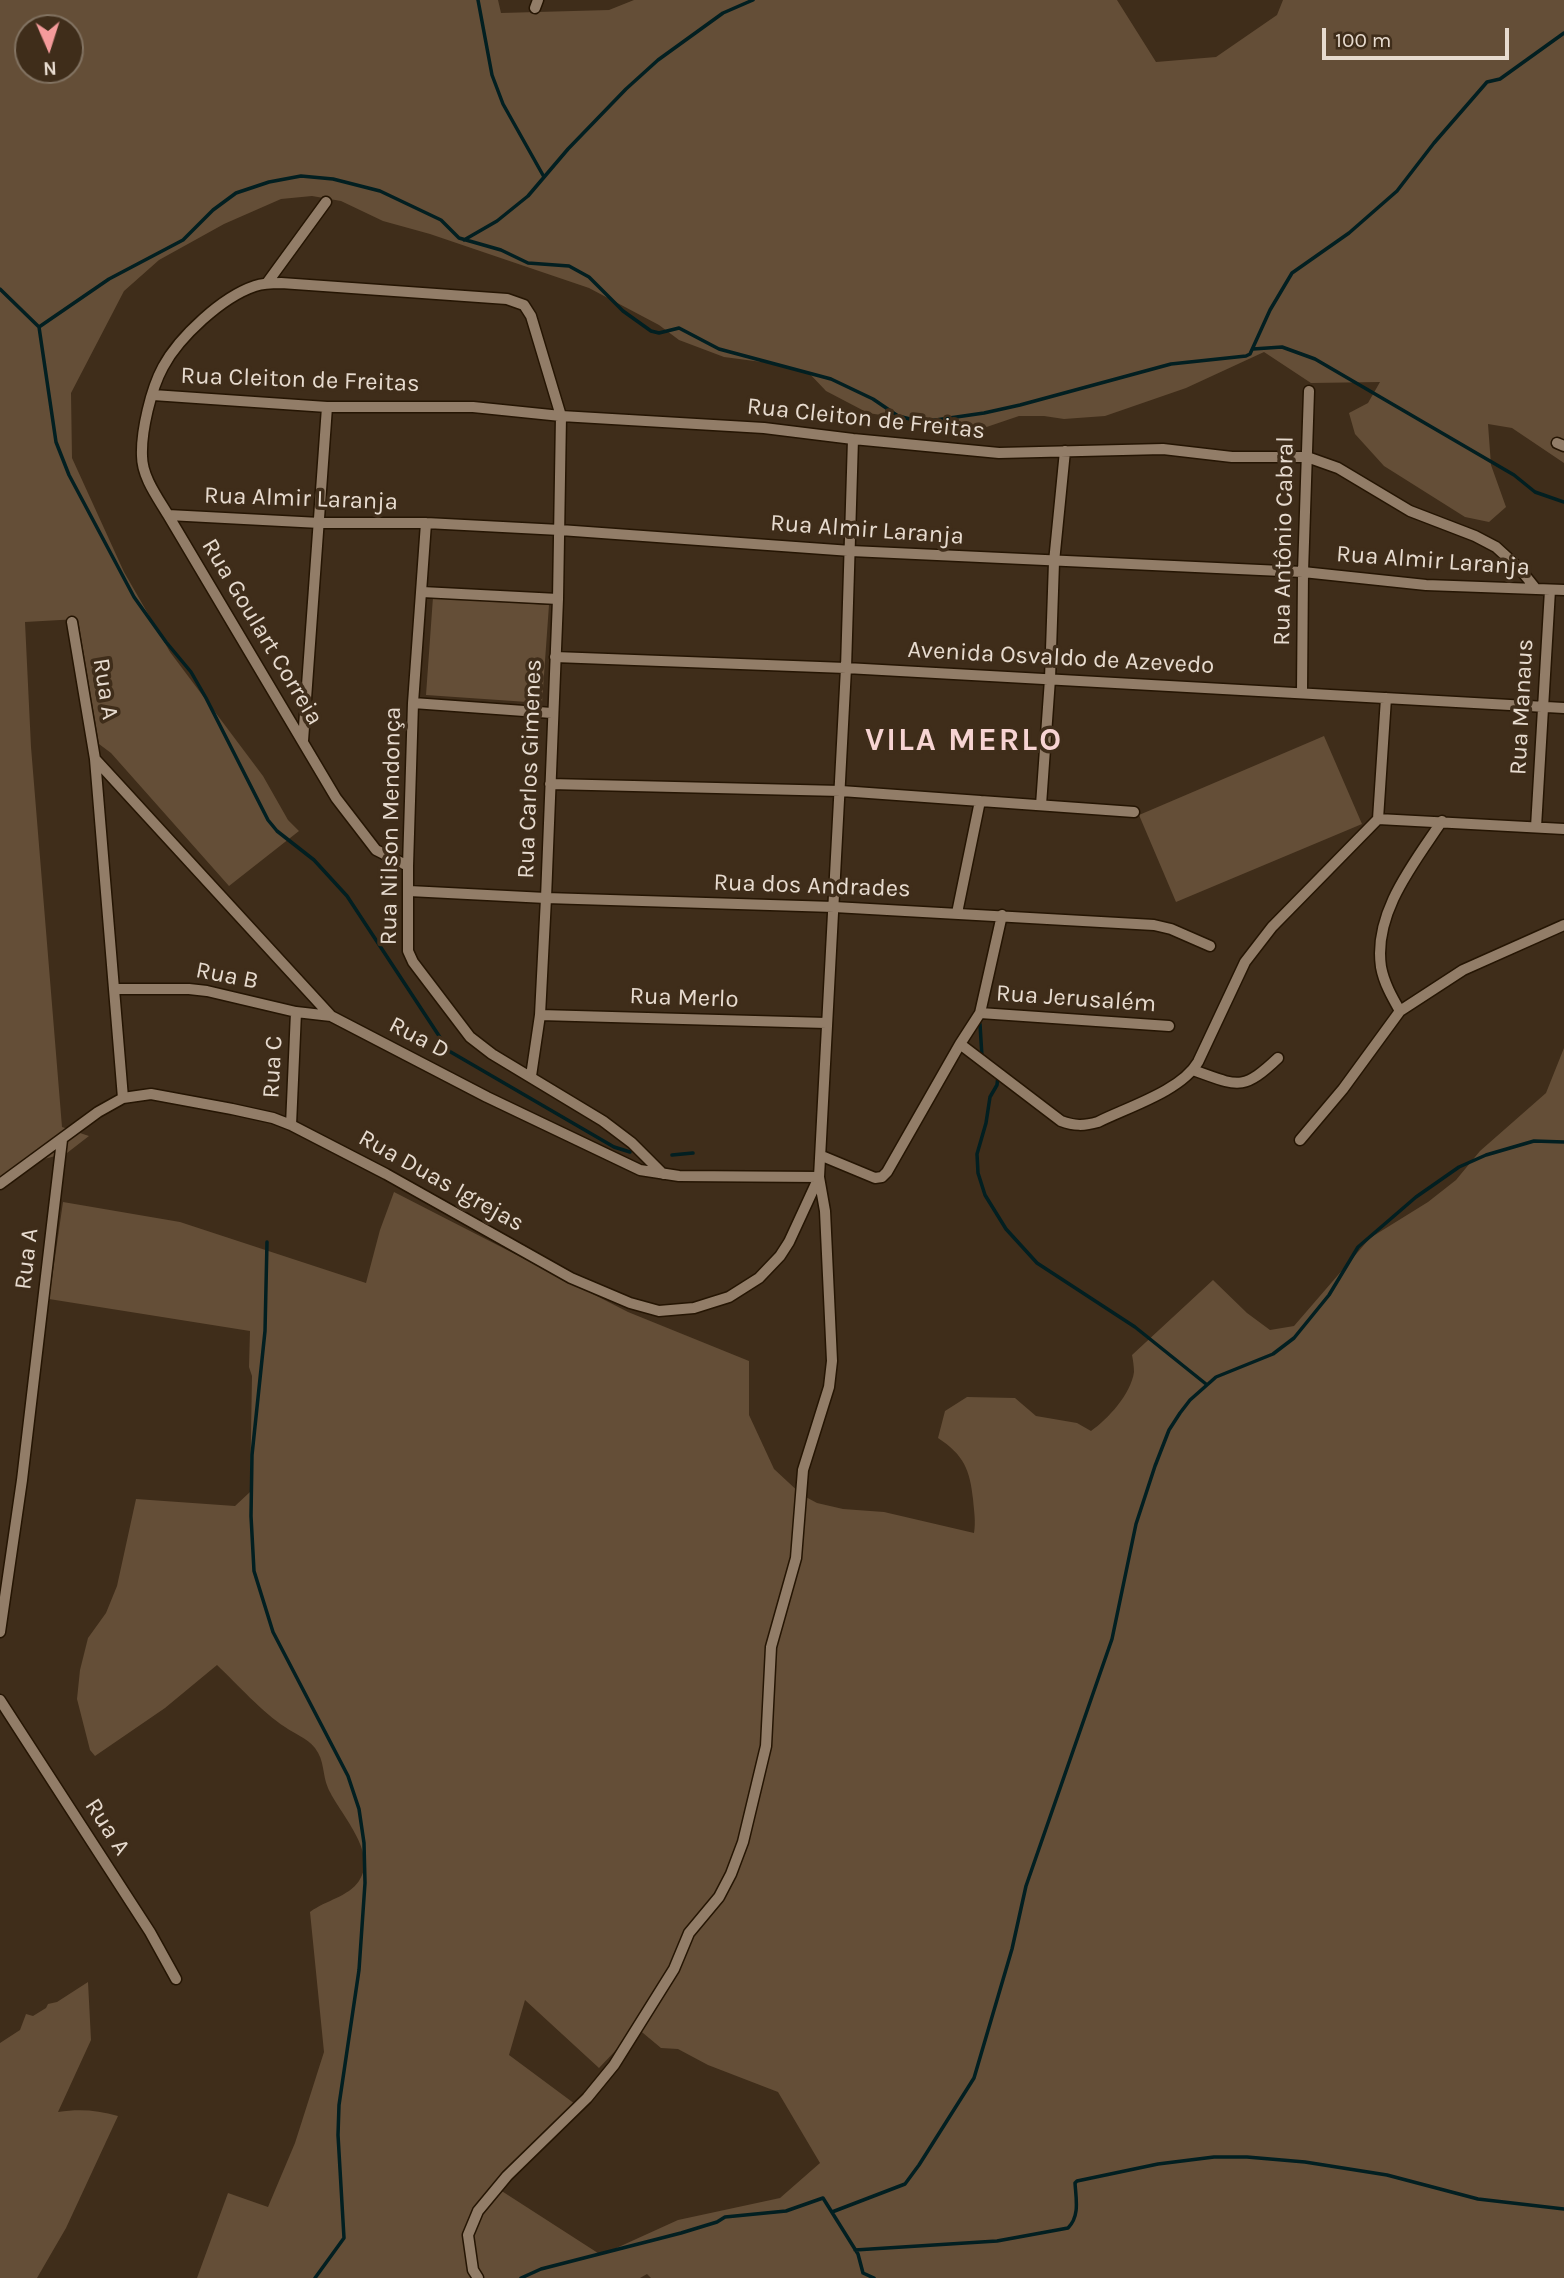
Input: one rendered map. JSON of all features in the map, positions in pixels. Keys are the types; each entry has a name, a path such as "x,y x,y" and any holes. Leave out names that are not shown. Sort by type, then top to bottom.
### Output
{"street":[{"path":"267,283 326,202"},
{"name":"Rua Goulart Correia","path":"408,866 385,857 371,845 336,799 168,515 147,478 142,458 147,416 161,370 169,356 200,322 246,289 267,283 507,299 524,305"},
{"name":"Rua Carlos Gimenes","path":"524,305 531,316 561,416 558,599 546,898 540,1015 531,1076"},
{"name":"Rua Antônio Cabral","path":"1302,692 1309,391"},
{"name":"Rua Cleiton de Freitas","path":"153,395 327,407 461,407 764,428 999,453 1163,449 1232,457 1307,457 1338,468 1410,511 1496,547 1520,569 1536,589"},
{"path":"303,741 327,407"},
{"path":"478,2278 473,2270 468,2235 478,2211 507,2176 587,2098 614,2065 674,1969 689,1933 719,1897 743,1842 766,1746 771,1647 796,1558 803,1470 829,1387 832,1360 825,1211 820,1177 826,1023 841,791 853,439"},
{"path":"1041,804 1050,679 1054,562 1065,451"},
{"name":"Rua Almir Laranja","path":"168,515 320,523 426,523 560,530 851,551 1303,572 1413,584 1564,590"},
{"name":"Rua Nilson Mendonça","path":"426,523 413,703 407,939 413,962 470,1037 492,1054 531,1076"},
{"name":"Rua Manaus","path":"1536,827 1549,590"},
{"path":"422,592 558,599"},
{"name":"Rua A","path":"72,622 95,759 122,1098"},
{"name":"Avenida Osvaldo de Azevedo","path":"555,657 846,668 1564,708"},
{"path":"960,1044 1061,1121 1078,1126 1098,1122 1188,1076 1245,962 1272,927 1378,819 1385,698"},
{"path":"413,703 552,713"},
{"name":"Rua D","path":"95,759 331,1016 486,1097 640,1170 663,1174 750,1178 820,1177"},
{"path":"550,783 841,791 1134,812"},
{"path":"957,913 980,802"},
{"path":"1378,819 1564,829"},
{"path":"1400,1011 1381,969 1381,933 1385,919 1404,883 1442,821"},
{"name":"Rua dos Andrades","path":"409,891 834,907 1154,925 1171,929 1210,946"},
{"path":"821,1156 875,1178 885,1175 980,1013 1002,915"},
{"path":"1300,1140 1343,1089 1400,1011 1463,970 1564,925"},
{"name":"Rua B","path":"114,989 207,991 296,1012 331,1016"},
{"name":"Rua C","path":"291,1125 296,1012"},
{"name":"Rua Jerusalém","path":"980,1013 1169,1026"},
{"name":"Rua Merlo","path":"540,1015 826,1023"},
{"path":"1193,1070 1241,1084 1256,1079 1278,1058"},
{"path":"531,1076 603,1121 632,1143 663,1174"},
{"name":"Rua Duas Igrejas","path":"0,1184 98,1112 122,1098 150,1094 167,1096 257,1114 291,1125 386,1174 571,1278 630,1303 659,1311 694,1308 729,1297 759,1278 789,1242 820,1177"},
{"name":"Rua A","path":"0,1632 22,1480 62,1140"},
{"name":"Rua A","path":"0,1701 150,1932 177,1979"}],"shaded area":[{"path":"0,0 498,0 501,13 609,10 634,0 1117,0 1156,62 1216,57 1277,15 1283,0 1564,0 1564,463 1512,428 1488,424 1491,465 1506,507 1489,522 1465,517 1384,466 1355,434 1349,413 1368,403 1380,382 1311,383 1264,352 1186,388 1105,416 1064,419 1019,416 966,434 936,429 907,419 868,413 826,391 808,372 777,364 724,357 679,340 659,325 589,288 430,234 383,221 341,201 312,196 281,199 224,224 159,260 124,291 71,393 72,458 124,572 170,652 263,776 288,820 299,831 229,886 111,753 99,744 78,619 25,622 31,747 62,1127 89,1136 67,1153 21,1165 0,1177"},
{"path":"433,597 549,605 542,703 426,695"},
{"path":"1324,736 1362,824 1176,902 1139,815"},
{"path":"1564,1048 1564,2278 651,2278 647,2274 640,2278 197,2278 228,2193 268,2207 295,2143 324,2052 310,1912 343,1895 359,1881 364,1870 364,1858 355,1833 328,1788 315,1748 268,1714 217,1665 165,1708 95,1756 90,1750 77,1699 80,1670 88,1638 106,1613 117,1586 136,1499 235,1506 250,1492 250,1331 49,1299 63,1202 180,1222 366,1283 380,1230 394,1192 628,1312 749,1361 749,1415 774,1469 802,1495 817,1503 843,1509 884,1512 974,1533 973,1499 967,1471 960,1457 938,1438 945,1411 967,1397 1015,1398 1036,1416 1077,1423 1091,1431 1124,1397 1134,1372 1132,1355 1213,1280 1247,1313 1270,1330 1294,1326 1370,1238 1428,1202 1456,1180 1480,1151 1546,1093","holes":["525,2000 599,2068 637,2028 661,2048 678,2049 708,2065 778,2092 820,2163 780,2198 678,2220 601,2255 497,2188 575,2104 509,2055"]},
{"path":"88,1982 91,2040 58,2112 103,2112 118,2116 66,2228 37,2278 0,2278 0,2043 20,2030 26,2014 33,2016 48,2004 57,2002"}],"waterway":[{"path":"478,0 492,75 503,104 544,177"},
{"path":"464,240 497,221 528,196 568,149 658,60 723,13 753,0"},
{"path":"39,327 109,279 183,240 213,210 236,193 269,182 301,176 333,179 380,191 441,220 459,238 501,250 528,263 569,266 589,277 623,311 651,331 659,333 679,328 719,349 831,379 873,399 898,416 922,422 984,413 1171,364 1250,354 1270,310 1292,273 1349,233 1397,191 1487,82 1500,79 1564,33"},
{"path":"0,289 39,327 56,442 69,475 134,597 191,672 206,698 268,820 277,831 314,860 347,896 449,1051 614,1147 630,1152"},
{"path":"1253,349 1282,347 1315,359 1514,475 1535,492 1564,502"},
{"path":"980,1024 982,1057"},
{"path":"998,1076 997,1085 990,1097 977,1154 978,1173 985,1195 1006,1229 1037,1263 1135,1327 1206,1384"},
{"path":"832,2212 905,2184 974,2078 1012,1949 1026,1886 1112,1639 1136,1524 1169,1430 1180,1413 1190,1400 1216,1377 1273,1354 1294,1338 1329,1295 1358,1247 1416,1197 1459,1167 1486,1155 1534,1141 1564,1142"},
{"path":"672,1155 693,1153"},
{"path":"267,1242 265,1331 252,1455 254,1571 273,1632 348,1776 359,1809 364,1843 365,1883 359,1970 339,2105 338,2135 344,2238 315,2278"},
{"path":"855,2250 997,2241 1068,2228 1076,2213 1077,2181 1158,2164 1214,2157 1305,2162 1387,2175 1478,2199 1564,2209"},
{"path":"521,2278 541,2269 681,2233 725,2217 786,2211 823,2198 858,2254 863,2273 874,2278"}],"district":[{"name":"VILA MERLO","path":"964,741"}]}
